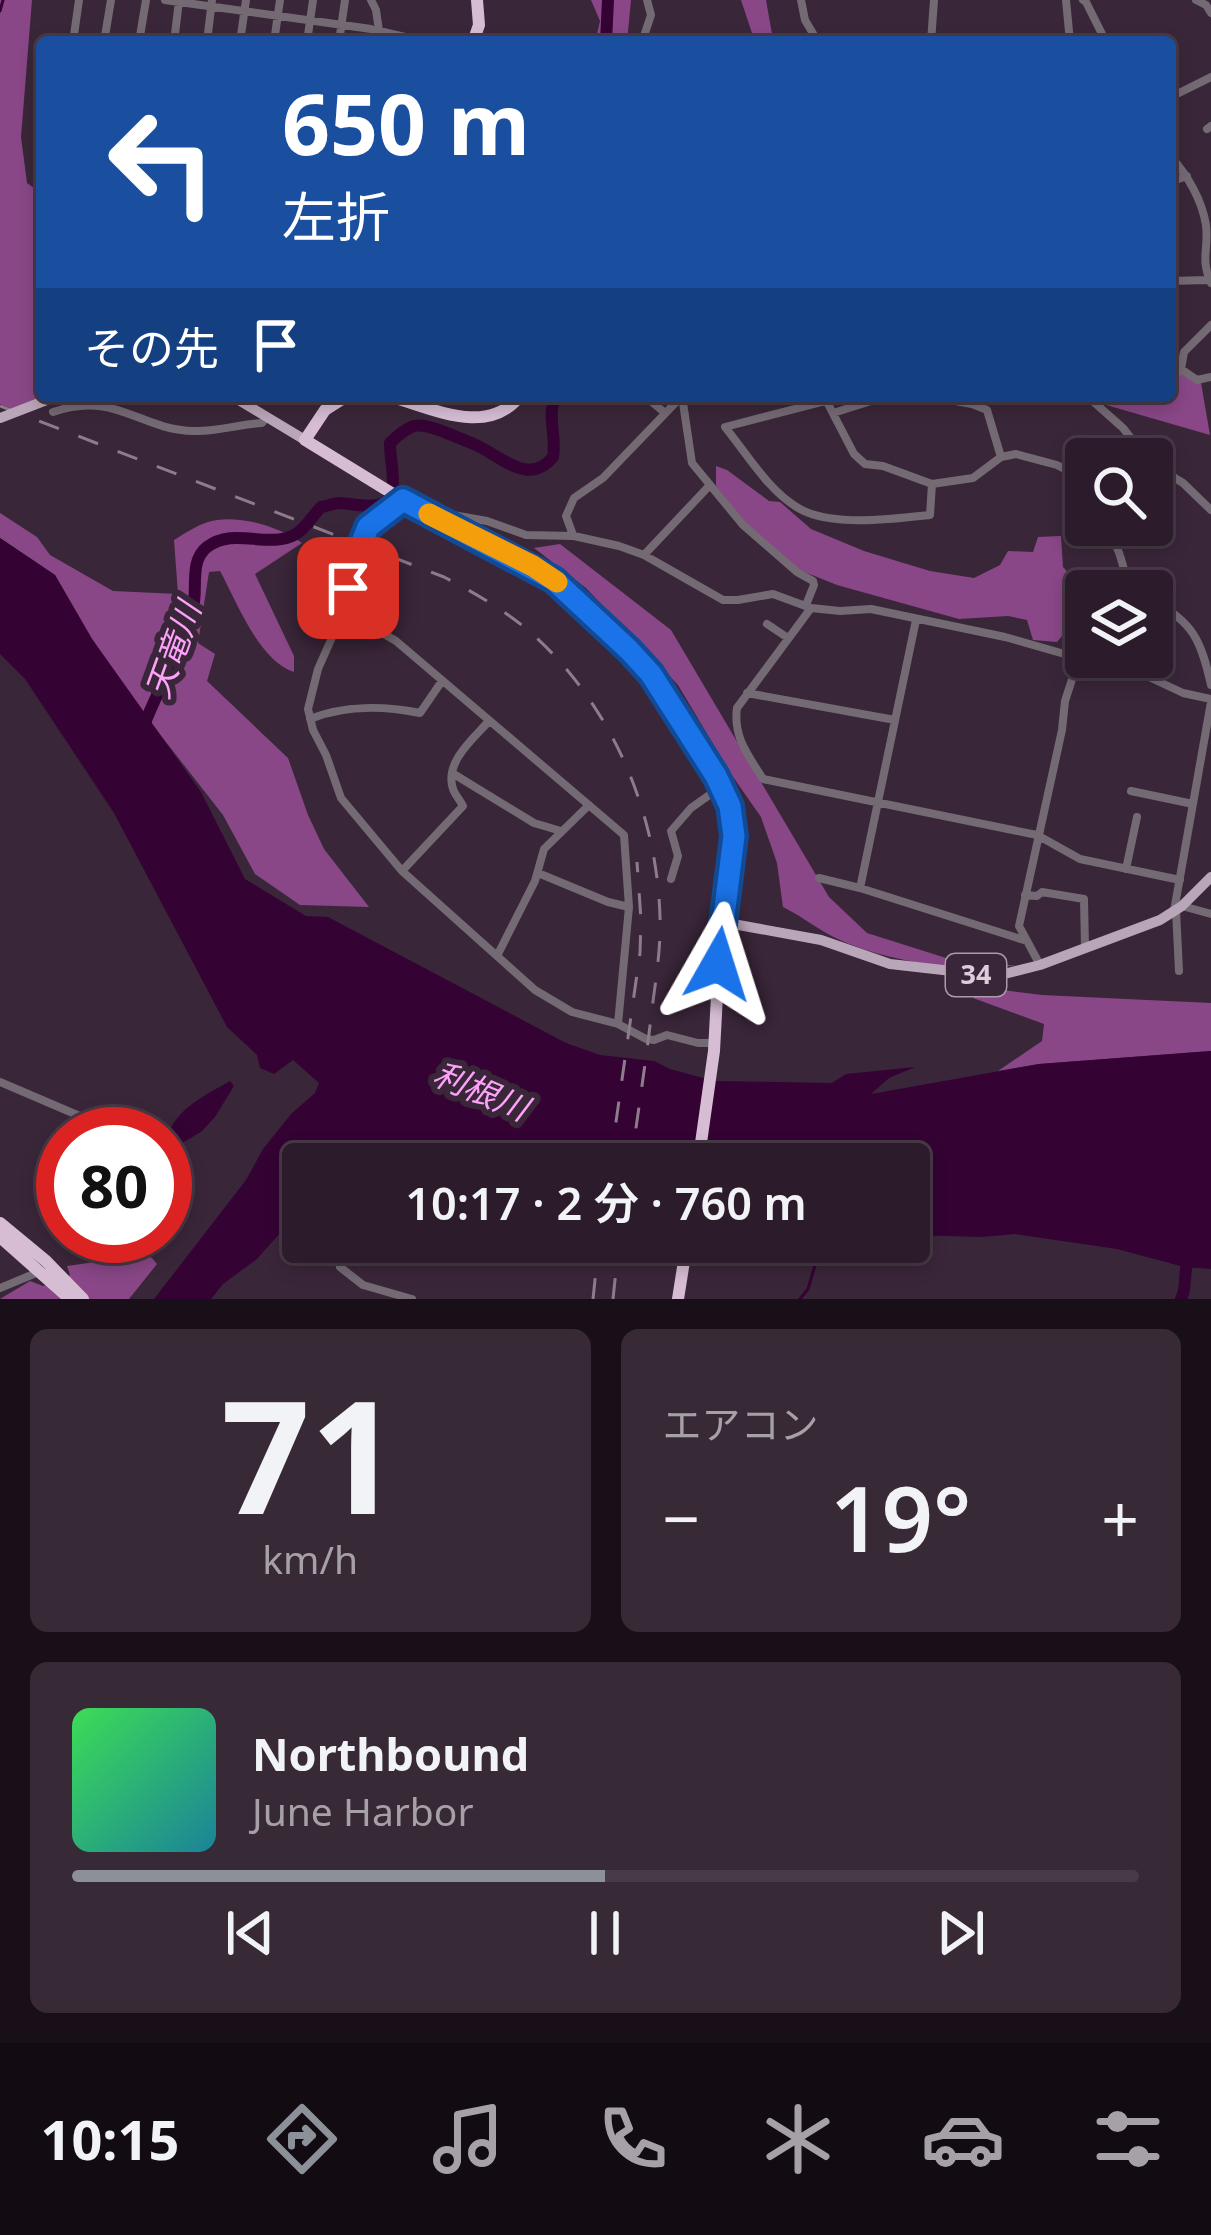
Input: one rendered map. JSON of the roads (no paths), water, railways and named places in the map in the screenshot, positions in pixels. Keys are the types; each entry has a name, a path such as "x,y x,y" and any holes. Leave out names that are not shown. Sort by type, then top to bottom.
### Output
{"highway":[{"path":"475,36 477,0"},
{"path":"338,402 326,410 305,440 400,498 554,580 643,664 722,786 734,836 701,1143"},
{"path":"410,402 481,419 506,411 514,402"},
{"path":"0,1223 46,1261 51,1276 70,1299"},
{"path":"0,1237 83,1299"},
{"path":"678,1299 684,1263"}],"main road":[{"path":"0,418 41,402"},
{"path":"243,402 305,440"},
{"name":"34","path":"722,922 804,935 911,967 996,976 1040,965 1160,920 1178,910 1211,878"}],"street":[{"path":"75,36 80,0"},
{"path":"105,36 111,0"},
{"path":"140,36 146,0"},
{"path":"165,0 246,6 278,16 373,30 374,36"},
{"path":"275,36 280,0"},
{"path":"308,36 313,0"},
{"path":"340,36 345,0"},
{"path":"370,0 380,31 401,36"},
{"path":"644,36 651,15 647,0"},
{"path":"801,0 814,36"},
{"path":"931,36 934,0"},
{"path":"1066,0 1069,36"},
{"path":"1083,0 1103,36"},
{"path":"1196,0 1211,13"},
{"path":"175,36 180,1"},
{"path":"208,36 212,3"},
{"path":"241,36 246,6"},
{"path":"1179,94 1211,77"},
{"path":"1176,163 1187,176 1206,226 1204,264 1210,282 1176,280"},
{"path":"1176,180 1187,176"},
{"path":"1176,375 1184,352 1211,325"},
{"path":"1181,369 1197,380 1211,377"},
{"path":"652,402 665,413"},
{"path":"574,536 566,516 574,498 603,478 676,402"},
{"path":"683,402 692,463 743,524 814,584 808,607 737,708 735,726 741,744 763,779 1037,835 1080,859 1180,880"},
{"path":"811,402 725,427 773,487 799,508 821,517 930,515 932,484"},
{"path":"827,402 854,454 865,464 932,484 974,478 1001,457 1016,454 1065,470"},
{"path":"832,413 868,402"},
{"path":"961,402 987,410 1001,457"},
{"path":"1094,402 1131,438"},
{"path":"53,412 72,405 104,405 194,431 262,423 268,416"},
{"path":"1173,477 1211,510"},
{"path":"644,555 710,485"},
{"path":"714,1047 667,1035 646,1039 618,1024 578,1015 535,990 402,872 341,798 308,709 368,527 400,498 526,535 574,536 619,546 723,600 773,594 808,607 871,609 1005,637 1065,656"},
{"path":"1173,614 1186,622 1204,656 1211,685"},
{"path":"860,888 916,620"},
{"path":"338,624 372,627 396,641 624,836 628,907 618,1024"},
{"path":"767,624 788,638"},
{"path":"1040,965 1019,926 1072,678"},
{"path":"1151,678 1211,701 1180,880 1179,971"},
{"path":"310,719 371,708 420,713 442,681"},
{"path":"747,693 895,720"},
{"path":"402,872 463,806 453,789 452,773 463,748 489,722"},
{"path":"452,773 534,824 561,831"},
{"path":"671,879 678,856 671,831 691,808 722,786"},
{"path":"1131,791 1193,804"},
{"path":"498,954 538,873 544,849 589,806"},
{"path":"1126,869 1137,817"},
{"path":"538,873 628,907"},
{"path":"819,878 1028,941"},
{"path":"1025,895 1042,892 1084,899 1084,949"},
{"path":"1178,910 1211,914"},
{"path":"0,1082 59,1107"},
{"path":"340,1267 363,1285 412,1299"},
{"path":"0,1288 51,1276"}],"water":[{"name":"利根川","path":"0,538 55,575 92,639 201,792 245,879 306,916 328,917 566,1043 600,1055 654,1061 714,1081 832,1083 846,1074 915,1067 889,1078 871,1094 1039,1064 1211,1051 1211,1269 1015,1234 930,1236 930,1143 282,1143 282,1231 211,1299 154,1299 182,1263 192,1263 192,1250 246,1180 263,1149 319,1083 293,1060 274,1074 260,1068 257,1055 227,1027 114,813 25,679 0,654"},
{"path":"230,1081 234,1086 215,1117 192,1137 190,1107"}],"waterway":[{"path":"0,11 3,0"},
{"name":"天竜川","path":"606,36 608,0"},
{"name":"天竜川","path":"143,728 188,624 196,567 207,547 229,538 285,538 300,531 321,507 381,504 392,493 390,443 414,426 442,431 516,467 535,469 553,457 554,402"},
{"path":"1181,1299 1190,1255"},
{"path":"800,1299 816,1263"}],"railway":[{"path":"0,406 444,577 509,615 558,659 605,724 624,761 639,798 657,877 659,952 634,1143"},
{"path":"613,1143 640,953 637,862"},
{"path":"593,1299 597,1263"},
{"path":"613,1299 617,1263"}]}
